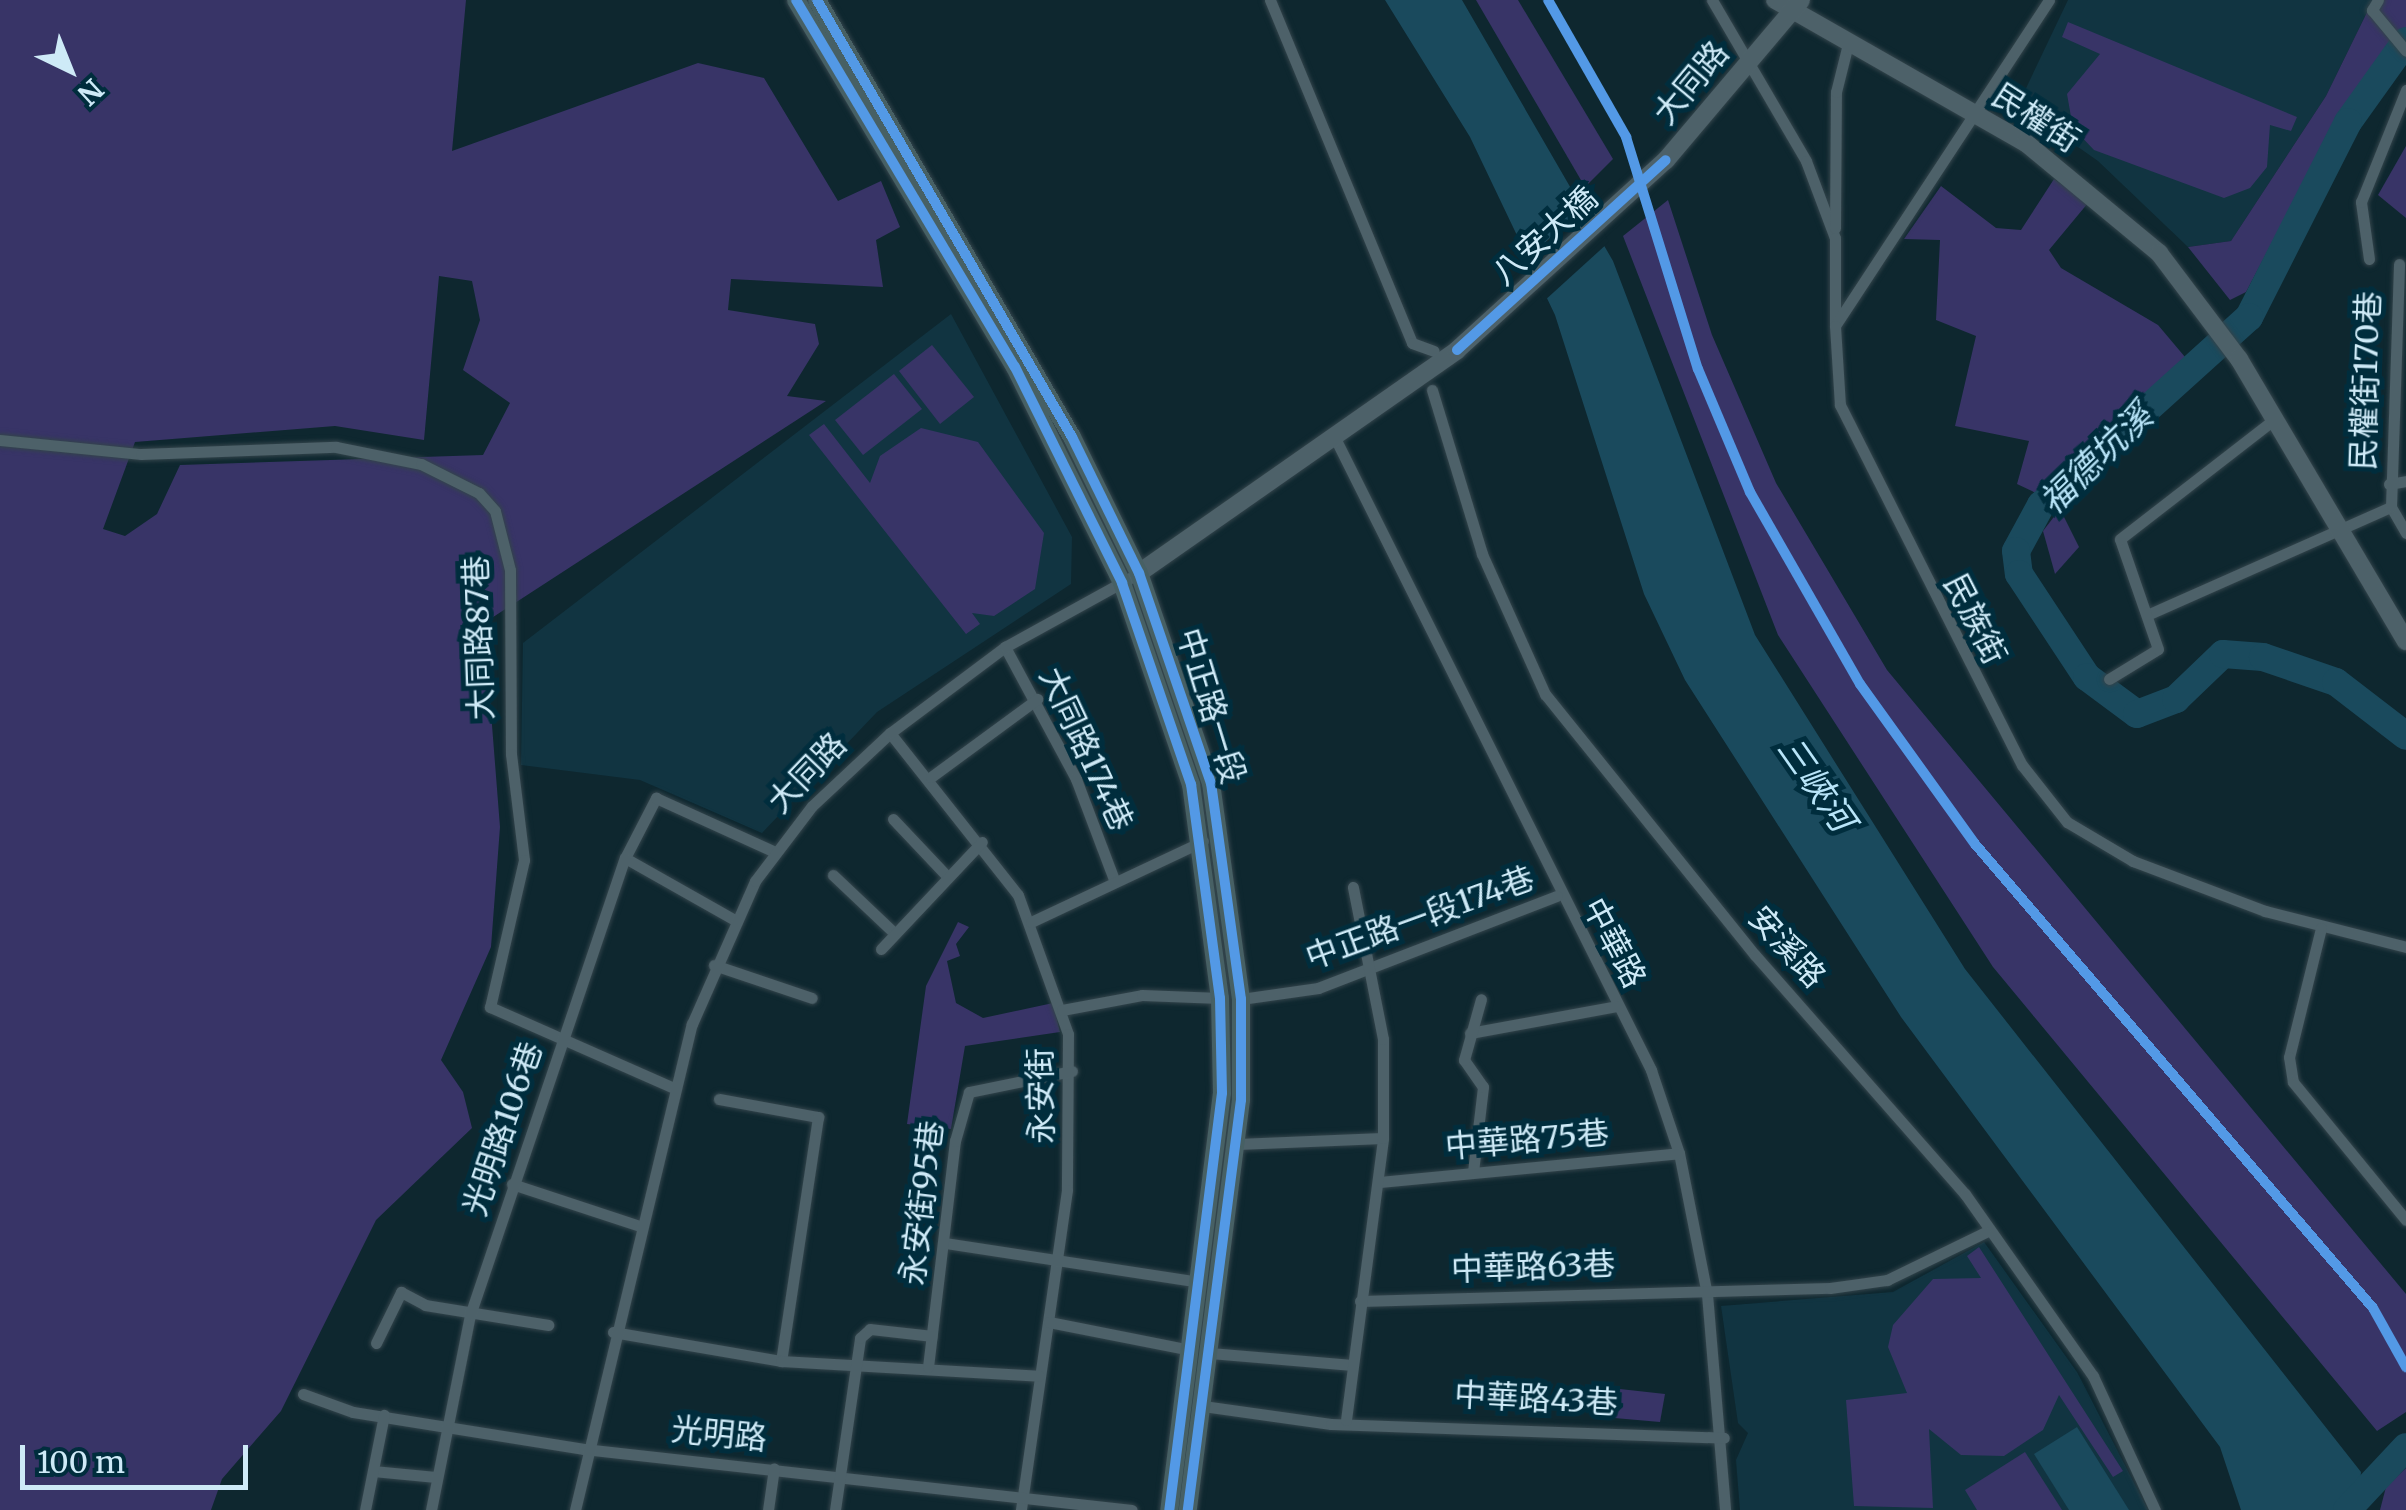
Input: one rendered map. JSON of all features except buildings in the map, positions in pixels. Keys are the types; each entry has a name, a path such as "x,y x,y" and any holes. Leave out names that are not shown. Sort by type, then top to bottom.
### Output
{"main road":[{"name":"中正路一段","path":"796,0 1015,367 1122,583 1203,841 1220,998 1219,1144 1200,1282 1203,1406 1188,1510"},
{"name":"中正路一段","path":"817,0 1032,358 1139,573 1212,783 1242,999 1237,1144 1169,1510"}],"street":[{"path":"1270,0 1412,343 1434,351"},
{"path":"1712,0 1745,64 1806,161 1835,238"},
{"name":"民權街","path":"1774,0 1796,7 1848,44 1980,115 2087,186 2160,253 2212,320 2276,418"},
{"path":"1835,326 1980,115 2049,0"},
{"path":"2378,0 2372,10 2406,51"},
{"name":"大同路","path":"1666,160 1796,7"},
{"name":"民族街","path":"1848,44 1836,92 1835,326 1840,405 1996,718 2067,822 2133,862 2321,928 2406,947"},
{"path":"2369,259 2361,202 2406,90"},
{"name":"八安大橋","path":"1456,350 1666,160"},
{"name":"民權街170巷","path":"2147,616 2391,507 2399,264"},
{"name":"大同路","path":"575,1510 584,1449 674,1088 714,965 734,919 774,852 890,732 1005,646 1139,573 1456,350"},
{"name":"安溪路","path":"1432,390 1482,554 1546,694 1846,1064 1911,1124 2093,1376 2156,1510"},
{"path":"2108,680 2158,648 2120,539 2276,418 2406,641"},
{"name":"中華路","path":"1335,438 1557,896 1616,1006 1679,1153 1707,1294 1724,1438 1725,1510"},
{"name":"大同路87巷","path":"0,440 141,454 336,447 422,464 479,493 495,511 510,570 511,754 524,860 487,998 498,1016 674,1088"},
{"path":"2389,484 2406,481"},
{"path":"2391,507 2406,533"},
{"name":"大同路174巷","path":"1005,646 1037,699 1112,877"},
{"path":"931,777 1037,699"},
{"name":"永安街","path":"890,732 982,842 1031,922 1062,1010 1072,1071 1050,1322 1022,1503"},
{"name":"光明路106巷","path":"431,1510 470,1315 625,858 656,798 774,852"},
{"path":"893,819 946,875"},
{"path":"1031,922 1112,877 1203,841"},
{"path":"881,949 890,930 982,842"},
{"path":"625,858 734,919"},
{"path":"833,875 890,930"},
{"path":"1346,1420 1384,1138 1384,1039 1353,887"},
{"name":"中正路一段174巷","path":"1242,999 1369,971 1557,896"},
{"path":"2321,928 2289,1057 2293,1082 2406,1220"},
{"path":"714,965 812,998"},
{"path":"1062,1010 1142,995 1220,998"},
{"path":"1473,1172 1483,1086 1464,1060 1481,998"},
{"path":"1470,1033 1616,1006"},
{"name":"永安街95巷","path":"928,1367 969,1092 1072,1071"},
{"path":"719,1099 818,1118 780,1361"},
{"path":"1237,1144 1384,1138"},
{"name":"中華路75巷","path":"1380,1182 1679,1153"},
{"path":"512,1184 640,1226"},
{"name":"中華路63巷","path":"1360,1301 1707,1294 1886,1280 1986,1232"},
{"path":"945,1243 1200,1282"},
{"path":"376,1343 401,1292 470,1315 548,1325"},
{"path":"1050,1322 1200,1351 1352,1364"},
{"path":"835,1510 853,1368 870,1329 932,1336"},
{"path":"613,1332 780,1361 1039,1376"},
{"name":"光明路","path":"303,1394 384,1415 446,1422 584,1449 840,1475 1022,1503 1132,1510"},
{"name":"中華路43巷","path":"1203,1406 1346,1420 1724,1438"},
{"path":"365,1510 384,1415"},
{"path":"768,1510 774,1468"},
{"path":"374,1471 436,1477"}],"shaded area":[{"path":"0,0 466,0 452,151 698,63 764,78 838,201 881,181 900,227 876,240 883,287 731,279 728,310 815,324 819,344 787,396 826,401 484,623 500,827 491,947 441,1060 463,1092 472,1128 376,1220 281,1411 222,1479 211,1510 0,1510","holes":["439,276 472,281 480,320 463,370 510,403 483,455 180,465 157,514 125,536 103,529 135,442 335,426 424,440"]},
{"path":"1476,0 1518,0 1613,159 1585,187"},
{"path":"2068,0 2373,0 2326,96 2231,241 2188,247 2098,161 2018,105"},
{"path":"2373,0 2406,0 2406,27 2342,109 2246,292 2230,300 2188,247 2231,241 2326,96"},
{"path":"2068,22 2297,117 2291,131 2270,125 2267,167 2250,188 2224,198 2094,150 2073,128 2067,94 2100,54 2062,37"},
{"path":"2406,146 2406,218 2378,195"},
{"path":"2054,179 2088,203 2049,250 2061,268 2158,325 2185,357 2038,494 2017,484 2029,441 1955,426 1976,336 1936,320 1940,240 1904,239 1941,186 1996,228 2021,230"},
{"path":"1668,200 1712,335 1776,483 1887,670 2406,1294 2406,1412 2377,1431 1993,967 1778,635 1623,236"},
{"path":"951,314 1072,537 1071,584 877,712 762,833 640,780 521,765 523,643"},
{"path":"932,345 974,397 940,424 899,371"},
{"path":"894,374 922,409 863,455 835,420"},
{"path":"824,424 870,483 880,456 921,428 978,442 1044,533 1035,589 994,616 972,613 980,624 966,634 809,435"},
{"path":"2060,509 2079,547 2055,574 2043,531"},
{"path":"958,922 969,927 956,944 960,956 947,961 956,1003 983,1018 1053,1003 1060,1032 965,1046 951,1129 907,1124 926,986"},
{"path":"1984,1242 2077,1372 2148,1510 1740,1510 1736,1460 1748,1433 1738,1423 1721,1306 1893,1292"},
{"path":"1979,1247 2123,1471 2113,1477 2059,1395 2043,1430 2004,1456 1961,1455 1929,1429 1933,1508 1854,1506 1846,1400 1907,1393 1888,1347 1893,1325 1933,1279 1981,1278 1967,1256"},
{"path":"1593,1386 1665,1394 1660,1422 1603,1417"},
{"path":"2025,1452 2062,1510 1977,1510 1965,1490"},
{"path":"2406,1468 2406,1510 2380,1510 2386,1487"}],"water":[{"name":"三峽河","path":"1385,0 1462,0 1613,261 1755,635 1965,969 2361,1472 2358,1510 2241,1510 2220,1447 1901,1017 1685,680 1644,594 1555,315 1470,137"},
{"path":"2077,1427 2129,1510 2069,1510 2034,1454"}],"pier":[{"path":"1588,203 1609,242 1543,302 1524,262"}],"waterway":[{"name":"福德坑溪","path":"2406,41 2348,122 2249,317 2041,505 2016,551 2019,574 2087,677 2137,714 2176,699 2223,654 2263,657 2336,682 2406,736"},
{"name":"福德坑溪","path":"2347,1510 2406,1447"}],"cycle path":[{"path":"796,0 1015,367 1122,583 1191,784 1220,998 1222,1093 1169,1510"},
{"path":"817,0 1072,437 1139,573 1211,783 1241,999 1241,1100 1188,1510"},
{"path":"1548,0 1626,137 1698,369 1750,492 1860,684 1975,844 2373,1308 2406,1367"},
{"path":"1457,350 1666,160"}]}
